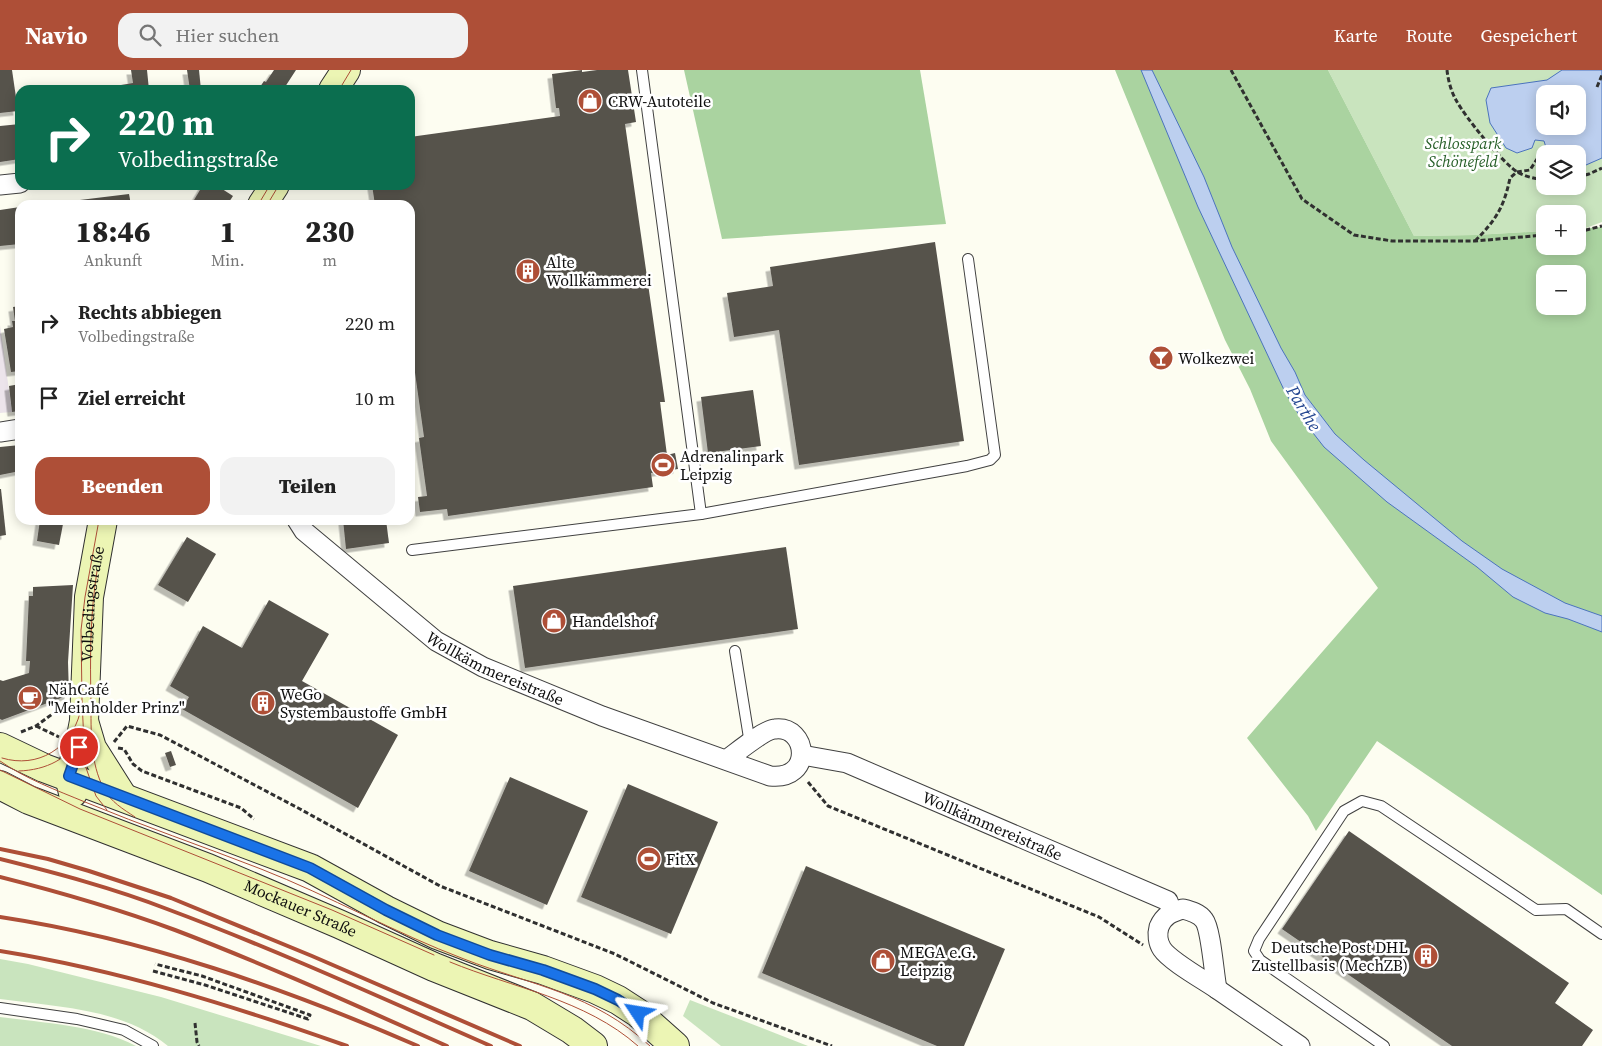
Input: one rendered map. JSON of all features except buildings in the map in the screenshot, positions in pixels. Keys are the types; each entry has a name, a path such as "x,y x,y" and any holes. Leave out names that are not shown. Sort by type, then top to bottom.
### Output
{"main road":[{"path":"337,85 346,70"},
{"name":"Volbedingstraße","path":"69,776 79,747 84,721 89,597 102,525"},
{"path":"84,721 92,748 123,797"},
{"name":"Mockauer Straße","path":"7,740 44,768 310,868 386,910 437,935 490,955 543,970 595,989 618,1000 657,1028 675,1046"},
{"path":"1,785 37,782 69,776 74,798 89,823"},
{"name":"Mockauer Straße","path":"1,785 29,800 208,868 434,967 532,1006 572,1030 593,1046"}],"street":[{"path":"0,186 15,184"},
{"path":"0,432 15,430"},
{"name":"Wollkämmereistraße","path":"301,525 304,531 436,641 483,668 602,716 775,777 791,773 799,761 847,762 1168,900 1172,912"},
{"path":"726,760 764,732 774,728 785,730 794,735 800,744 799,761"},
{"path":"1217,989 1208,929 1203,919 1194,912 1183,909 1172,912 1163,919 1158,929 1158,941 1163,951 1217,989 1300,1046"}],"lane":[{"path":"642,70 701,514"},
{"path":"412,550 701,514 967,466 990,460 995,455 968,259"},
{"path":"735,651 750,744"},
{"path":"1384,1046 1260,960 1254,951 1260,938 1344,811 1362,801 1380,806 1536,910 1566,909 1602,934"},
{"path":"0,1008 77,1019 124,1030 153,1046"}],"path":[{"path":"1231,70 1302,199 1354,235 1392,241 1475,241 1536,236"},
{"path":"1446,70 1456,100 1499,157 1518,172 1536,179"},
{"path":"1597,87 1602,75"},
{"path":"1475,241 1500,210 1506,197 1510,178 1518,172 1530,170 1536,162"},
{"path":"1586,175 1602,168"},
{"path":"1586,230 1602,226"},
{"path":"7,740 36,726 85,690"},
{"path":"254,819 241,808 142,771 134,764 124,749 110,747 127,726 160,735 440,886 615,954 713,1003 832,1046"},
{"path":"799,761 828,806 1100,917 1139,944 1163,951"},
{"path":"153,971 205,985 308,1019 310,1015 202,976 155,964"},
{"path":"195,1023 197,1042 200,1046"}],"shaded area":[{"path":"0,325 12,412 0,413"}],"green space":[{"path":"684,70 920,70 946,224 722,239"},
{"path":"1115,70 1328,70 1414,236 1536,232 1536,255 1586,255 1586,228 1602,227 1602,895 1377,741 1316,831 1308,816 1247,738 1378,588 1271,441 1250,389 1225,340"},
{"name":"Schlosspark Schönefeld","path":"1328,70 1602,70 1602,222 1586,228 1586,205 1536,205 1536,232 1414,236"},
{"path":"0,959 28,964 161,997 321,1046 168,1046 150,1033 110,1017 66,1007 0,999"},
{"path":"690,1000 808,1046 721,1046 683,1016"},
{"path":"0,1017 87,1029 104,1033 136,1046 0,1046"}],"water":[{"name":"Parthe","path":"1141,70 1152,70 1204,177 1232,247 1281,348 1295,372 1305,395 1335,434 1462,541 1502,569 1565,603 1602,616 1602,632 1568,619 1545,613 1513,597 1477,567 1387,502 1324,447 1299,415 1285,392 1198,207"},
{"path":"1562,70 1602,70 1602,158 1586,165 1586,145 1545,145 1544,141 1535,140 1532,148 1517,153 1506,148 1490,123 1486,100 1491,88 1547,80"}],"tram line":[{"path":"342,85 351,70"},
{"path":"261,200 267,190"},
{"path":"270,200 276,190"},
{"path":"98,525 81,630 82,700 85,765 96,796 107,810"},
{"path":"97,571 93,604 91,653 92,747 99,779 107,794 118,805 135,817"},
{"path":"2,758 28,761 51,753 61,746 69,736 76,725 80,713"},
{"path":"19,771 39,768 56,762 71,750 82,734"},
{"path":"0,761 31,779 287,880 438,949 584,1002 607,1014 650,1046"},
{"path":"0,770 80,809 332,910 434,955"},
{"path":"450,962 572,1006 617,1030 638,1046"}],"railway":[{"path":"0,849 48,859 171,898 312,956 520,1046"},
{"path":"0,859 63,875 147,901 290,958 491,1046"},
{"path":"0,877 88,901 175,930 278,972 447,1046"},
{"path":"0,917 108,938 213,968 317,1004 418,1046"},
{"path":"0,951 88,968 132,979 219,1003 347,1046"}],"place":[{"name":"CRW-Autoteile","path":"590,101"},
{"name":"Alte Wollkämmerei","path":"528,271"},
{"name":"Wolkezwei","path":"1161,358"},
{"name":"Adrenalinpark Leipzig","path":"663,465"},
{"name":"Handelshof","path":"554,621"},
{"name":"NähCafé \"Meinholder Prinz\"","path":"30,698"},
{"name":"WeGo Systembaustoffe GmbH","path":"263,703"},
{"name":"FitX","path":"649,859"},
{"name":"Deutsche Post DHL Zustellbasis (MechZB)","path":"1426,956"},
{"name":"MEGA e.G. Leipzig","path":"883,961"}],"route":[{"path":"79,747 69,776 310,868 386,910 437,935 490,955 543,970 595,989 618,1000 638,1013"}]}
